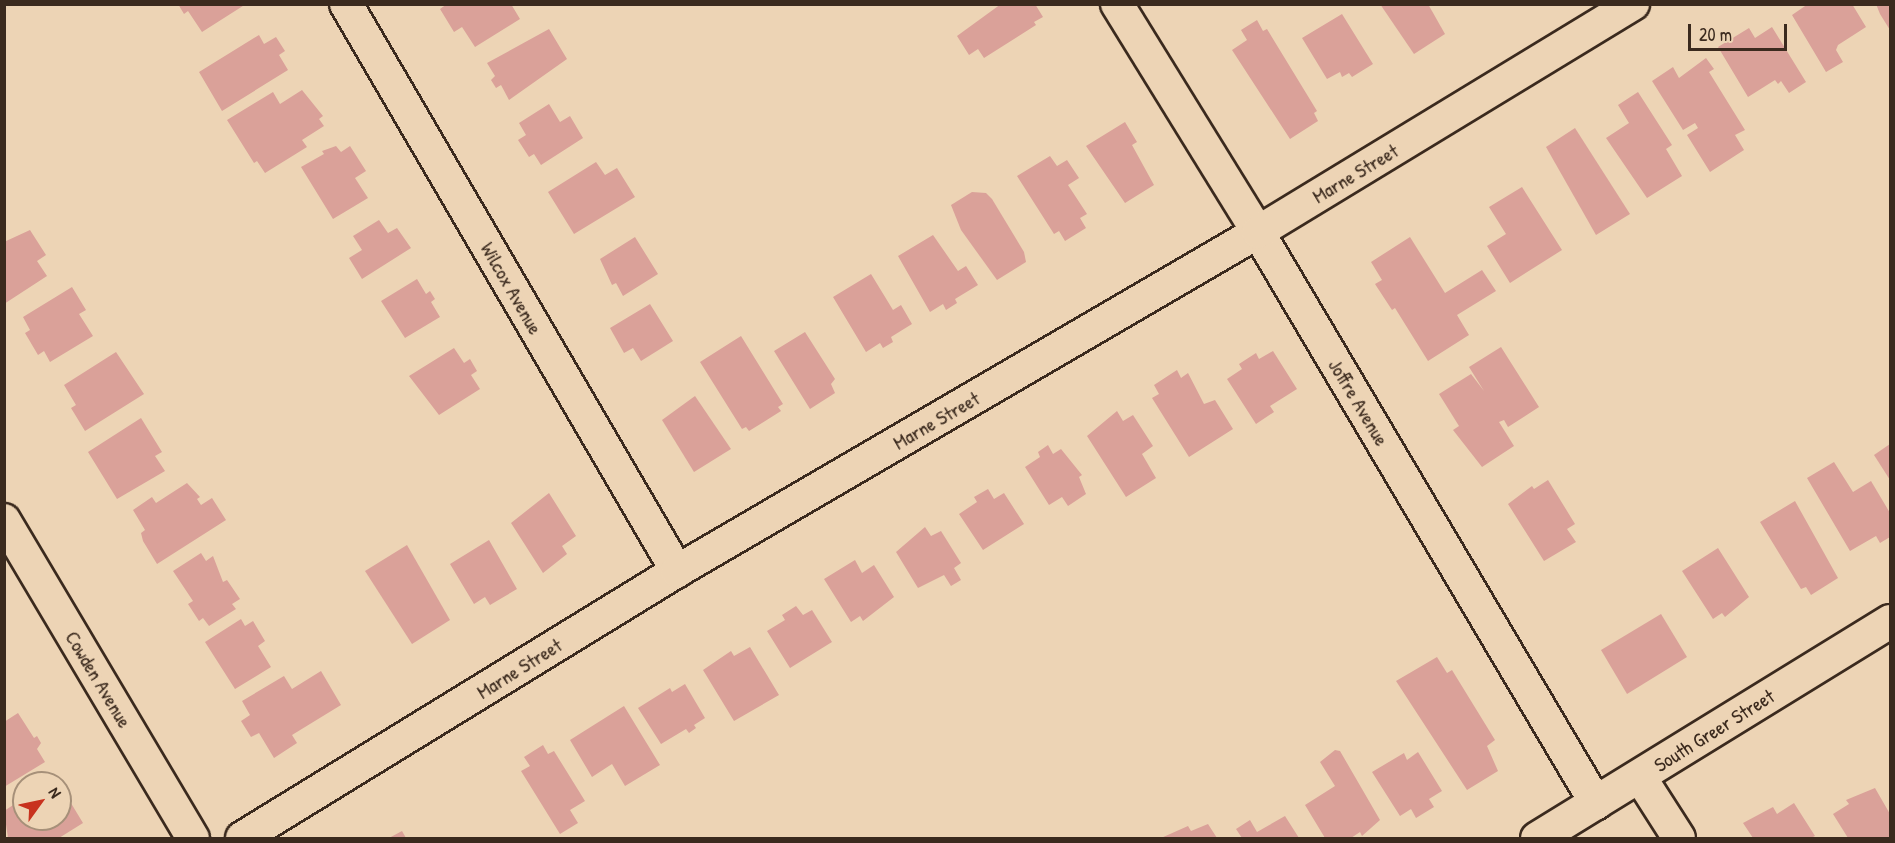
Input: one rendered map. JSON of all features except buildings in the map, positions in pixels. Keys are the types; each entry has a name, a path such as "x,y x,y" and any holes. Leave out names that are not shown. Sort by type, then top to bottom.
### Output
{"street":[{"name":"Wilcox Avenue","path":"346,4 677,571"},
{"name":"Joffre Avenue","path":"1117,4 1258,232 1596,803"},
{"name":"Marne Street","path":"242,838 677,571 1258,232 1633,4"},
{"name":"Cowden Avenue","path":"4,520 193,838"},
{"name":"South Greer Street","path":"1537,838 1640,777 1890,621"},
{"path":"1640,777 1679,838"}]}
